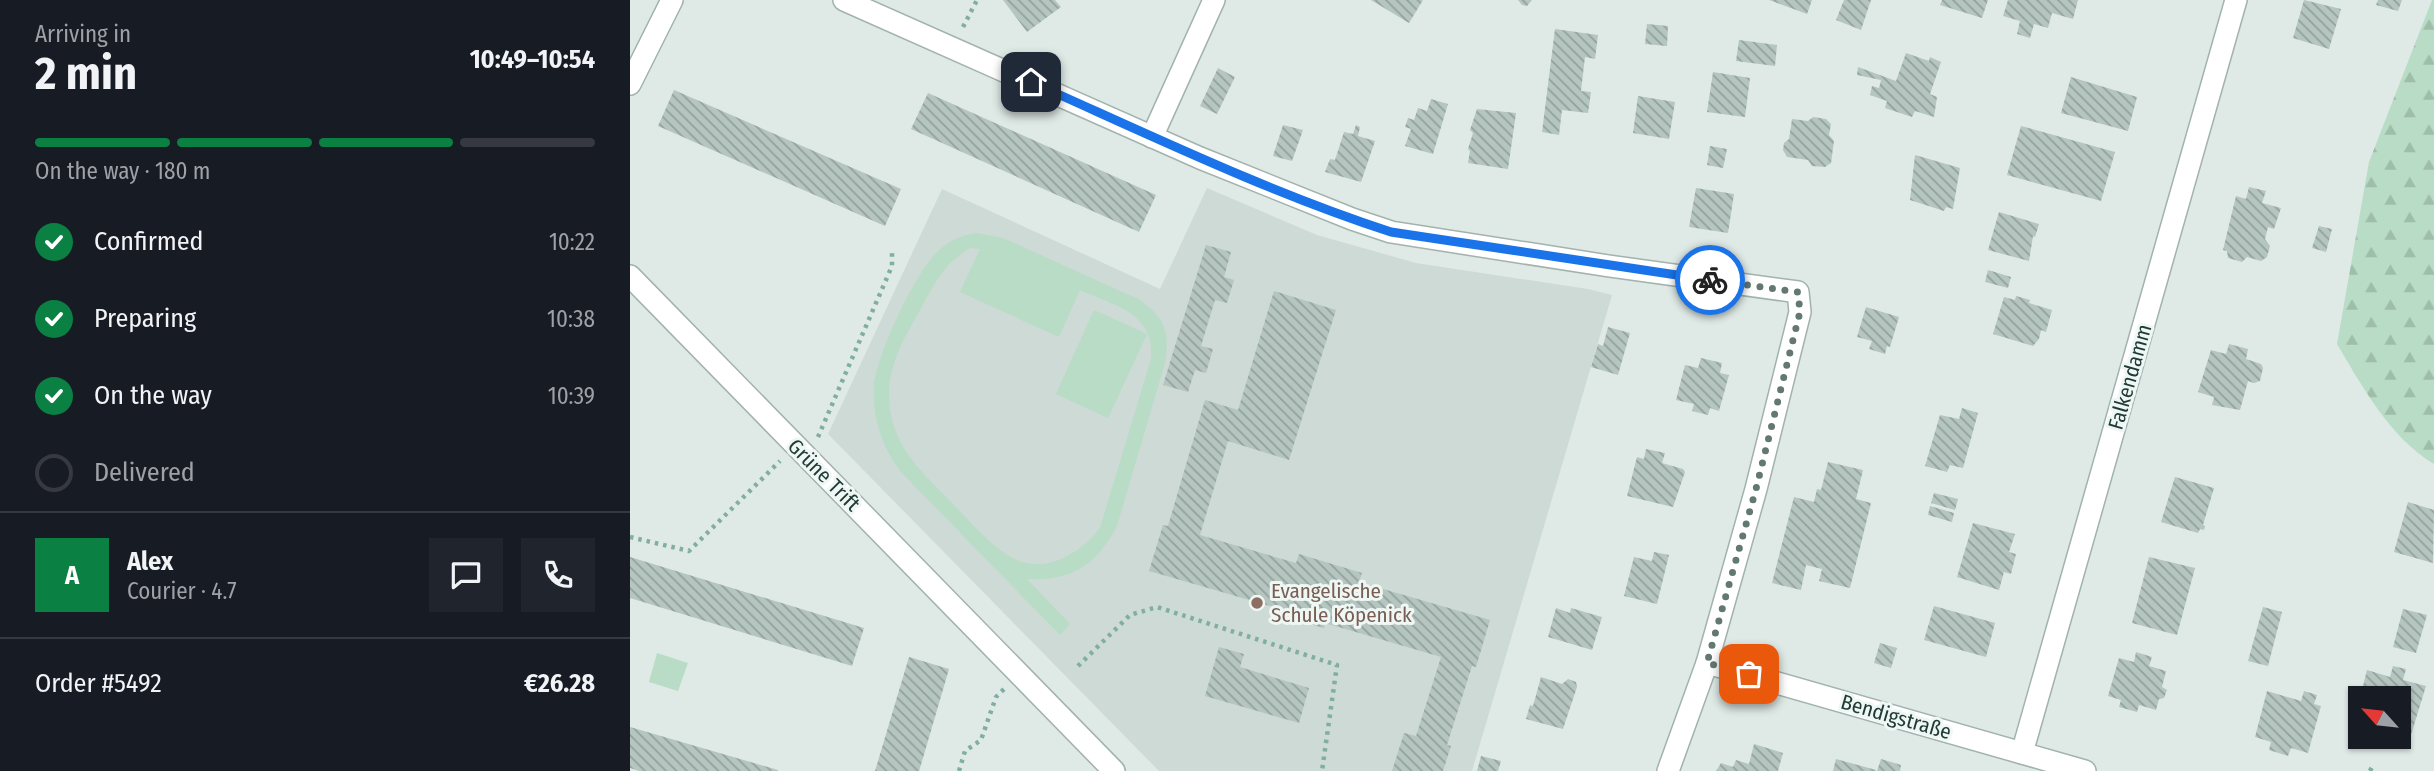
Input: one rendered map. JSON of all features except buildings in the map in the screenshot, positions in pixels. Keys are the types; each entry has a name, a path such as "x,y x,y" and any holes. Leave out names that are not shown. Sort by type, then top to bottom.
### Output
{"street":[{"path":"630,84 672,0"},
{"path":"844,0 1152,137 1352,219 1391,232 1798,292 1800,312 1756,489 1707,663 1668,771"},
{"path":"1152,137 1214,0"},
{"name":"Falkendamm","path":"2022,753 2236,0"},
{"name":"Grüne Trift","path":"630,276 1114,771"},
{"name":"Bendigstraße","path":"1707,663 2085,771"}],"path":[{"path":"953,47 976,0"},
{"path":"630,537 689,551 800,450 817,440 892,266 892,250"},
{"path":"1077,666 1130,615 1157,607 1337,665 1322,771"},
{"path":"959,771 965,751 981,740 996,697 1020,672"}],"shaded area":[{"name":"Evangelische Schule Köpenick","path":"1207,188 1317,235 1416,263 1612,295 1472,771 1159,771 828,434 942,189 1160,289"}],"green space":[{"path":"2432,0 2434,464 2418,453 2390,426 2337,344 2369,162"},
{"path":"977,233 1003,238 1138,299 1160,319 1166,334 1165,363 1117,526 1101,551 1081,568 1058,577 1027,579 1070,624 1060,635 901,472 888,453 877,421 874,398 876,372 889,335 919,276 938,251 952,241","holes":["971,248 980,249 960,292 1059,337 1080,290 1130,313 1147,331 1151,343 1151,359 1100,528 1070,555 1046,564 1020,561 1007,555 986,538 908,455 894,427 890,410 892,369 915,318 947,266"]},
{"path":"1094,310 1147,334 1108,418 1056,394"},
{"path":"657,653 688,663 678,691 649,682"}],"way so far":[{"path":"1710,280 1798,292 1800,312 1756,489 1707,663 1749,674"}],"place":[{"name":"Evangelische Schule Köpenick","path":"1257,603"}],"route":[{"path":"1031,82 1200,158 1391,232 1710,280"}]}
